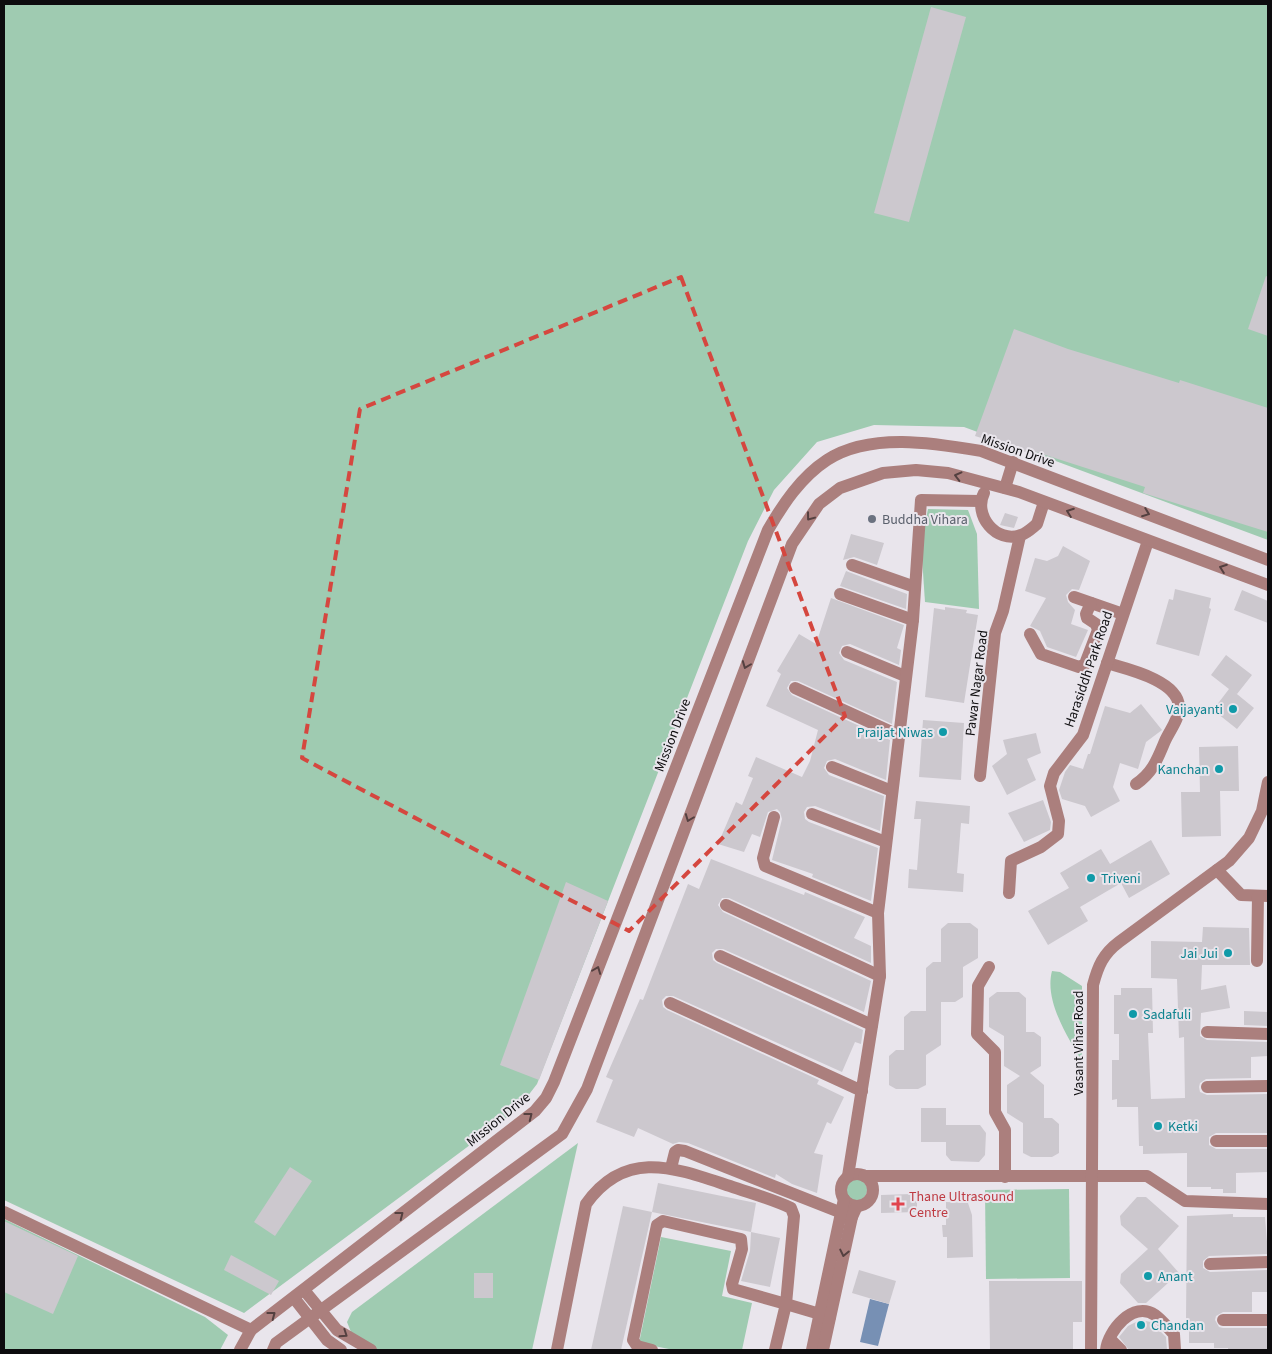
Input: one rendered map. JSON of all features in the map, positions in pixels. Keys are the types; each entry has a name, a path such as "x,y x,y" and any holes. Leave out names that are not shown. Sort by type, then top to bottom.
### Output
{"street":[{"name":"Mission Drive","path":"240,1350 251,1330 535,1111 546,1098 558,1072 768,530 785,501 807,477 827,460 852,449 883,444 947,445 981,451 1268,560"},
{"path":"1005,488 1013,462"},
{"path":"275,1346 541,1152 562,1134 587,1088 792,544 820,504 840,488 883,473 916,470 948,473 1005,488 1268,585"},
{"path":"988,483 980,501 984,521 999,535 1020,536 1038,524 1044,502"},
{"path":"812,1350 825,1315 848,1209 841,1189 848,1176 880,976 878,913 913,620 921,500 980,501"},
{"name":"Pawar Nagar Road","path":"980,776 995,633 1003,611 1020,536"},
{"name":"Harasiddh Park Road","path":"1009,893 1011,861 1041,847 1058,834 1059,820 1050,786 1054,773 1083,735 1148,541"},
{"path":"852,564 916,582"},
{"path":"840,594 913,620"},
{"path":"1074,597 1123,614"},
{"path":"1030,634 1041,654 1079,667 1085,664 1098,630 1096,624 1087,618 1086,614 1091,603"},
{"path":"847,652 905,676"},
{"path":"1107,662 1159,681 1176,695 1180,706 1176,721 1158,760 1149,775 1136,784"},
{"path":"795,688 898,735"},
{"path":"832,767 892,792"},
{"name":"Vasant Vihar Road","path":"1091,1350 1093,985 1099,965 1106,952 1230,861 1249,838 1262,811 1268,782"},
{"path":"812,814 886,842"},
{"path":"774,817 763,858 765,866 878,913"},
{"path":"1217,870 1241,895 1263,896 1257,961"},
{"path":"726,905 880,976"},
{"path":"720,956 872,1025"},
{"path":"989,967 978,986 977,1034 995,1052 995,1112 1005,1130 1005,1177"},
{"path":"670,1003 862,1091"},
{"path":"1207,1032 1268,1034"},
{"path":"1207,1087 1268,1086"},
{"path":"1216,1141 1268,1141"},
{"path":"671,1168 675,1152 678,1150 685,1151 848,1209 867,1202 872,1194 871,1183 864,1176"},
{"path":"558,1350 586,1204 595,1190 623,1172 639,1167 671,1168 791,1208 794,1216 786,1304 775,1350"},
{"path":"848,1176 859,1174 864,1176 1005,1177 1147,1176 1185,1201 1268,1204"},
{"path":"4,1212 251,1330"},
{"path":"652,1350 637,1346 633,1340 659,1223 663,1222 741,1239 742,1249 732,1284 733,1289 825,1315"},
{"path":"1210,1264 1268,1262"},
{"path":"299,1294 316,1316 371,1350"},
{"path":"1121,1350 1108,1345 1112,1333 1129,1313 1138,1312 1153,1313 1174,1334 1175,1350"},
{"path":"823,1350 825,1315"},
{"path":"316,1316 324,1345 341,1350"},
{"path":"1223,1320 1268,1320"}],"highlighted area":[{"path":"681,277 845,716 629,931 302,758 360,409"}],"green space":[{"path":"4,4 1268,4 1268,540 964,427 874,425 817,442 774,490 748,541 537,1084 517,1110 244,1313 4,1200"},
{"path":"928,509 968,510 977,534 979,609 925,602 921,543"},
{"path":"1052,971 1060,972 1082,986 1082,1062 1064,1030 1054,1006 1050,982"},
{"path":"578,1143 532,1350 373,1350 351,1332 347,1322 352,1312"},
{"path":"856,1179 866,1186 867,1190 860,1200 856,1201 846,1194 845,1190 852,1180"},
{"path":"1069,1189 1070,1278 986,1279 985,1190"},
{"path":"4,1219 205,1317 228,1335 220,1350 4,1350"},
{"path":"661,1237 731,1251 722,1296 752,1303 742,1350 674,1350 639,1343"}],"water":[{"path":"870,1299 889,1304 878,1346 860,1342"}],"building":[{"path":"931,7 966,17 909,222 874,213"},
{"path":"1266,276 1268,277 1268,336 1248,329"},
{"path":"1014,329 1068,349 1179,383 1180,380 1268,408 1268,532 1143,493 1145,487 1036,452 1035,455 975,436"},
{"path":"1005,513 1018,517 1014,528 1000,525"},
{"path":"851,534 884,543 877,565 854,557 843,560"},
{"path":"1063,546 1090,561 1079,590 1072,589 1066,595 1068,602 1075,610 1071,624 1088,630 1076,657 1047,647 1040,631 1030,626 1046,598 1025,591 1035,558 1047,561 1058,556"},
{"path":"846,571 907,594 906,609 840,586"},
{"path":"1175,589 1211,598 1209,608 1211,609 1199,656 1156,644 1169,599 1173,600"},
{"path":"1242,590 1268,601 1268,623 1234,610"},
{"path":"831,598 904,625 897,648 901,650 899,665 850,644 842,646 839,653 844,660 897,682 892,724 798,681 791,681 787,688 792,695 890,740 886,780 835,759 827,761 824,768 829,775 884,796 880,831 815,806 807,807 804,812 805,819 809,822 878,848 871,901 812,877 813,874 772,860 782,819 777,809 768,812 760,837 752,834 744,852 718,844 736,802 742,805 753,778 748,776 756,757 802,777 810,761 818,730 766,706 781,674 777,671 799,634 816,644"},
{"path":"945,607 967,610 966,613 978,615 964,703 925,697 934,608 945,610"},
{"path":"1226,655 1252,675 1237,694 1232,690 1254,708 1237,729 1213,710 1229,689 1211,675"},
{"path":"1141,704 1162,730 1146,742 1138,769 1120,763 1113,787 1120,801 1091,817 1085,806 1062,799 1059,790 1065,772 1070,765 1083,769 1088,754 1090,754 1105,706 1130,713"},
{"path":"923,720 964,723 961,780 919,777"},
{"path":"1036,733 1041,753 1027,759 1036,780 1007,795 992,766 1007,754 1003,740"},
{"path":"1238,746 1239,791 1220,791 1221,836 1182,837 1181,792 1200,792 1199,747"},
{"path":"1043,800 1051,822 1050,830 1024,842 1008,813"},
{"path":"916,801 970,806 969,824 961,823 957,873 964,874 963,892 908,888 909,869 917,870 921,819 914,819"},
{"path":"1151,840 1170,874 1129,898 1121,883 1080,907 1088,921 1048,945 1028,911 1069,888 1060,873 1101,849 1110,864"},
{"path":"711,859 804,895 805,892 865,917 854,938 871,946 871,963 729,898 722,898 718,905 723,912 871,981 864,1012 723,949 716,949 712,953 713,960 717,963 863,1030 861,1044 855,1042 842,1072 673,996 666,996 662,1000 663,1007 667,1010 819,1080 817,1084 844,1097 831,1124 827,1122 814,1153 823,1155 817,1193 792,1184 776,1174 775,1178 688,1143 679,1142 673,1144 638,1128 634,1137 596,1122 613,1080 606,1077 640,999 643,1000 688,884 699,889"},
{"path":"566,882 608,901 539,1080 500,1065"},
{"path":"948,923 970,923 978,929 978,958 963,967 963,997 955,1002 941,1002 941,1045 926,1055 926,1085 918,1089 896,1089 889,1085 889,1056 896,1050 904,1050 904,1017 911,1011 926,1011 926,968 933,962 941,962 941,929"},
{"path":"1203,927 1249,928 1250,965 1202,965 1201,990 1226,985 1230,1008 1201,1013 1200,1036 1207,1040 1268,1042 1268,1056 1251,1057 1251,1078 1206,1079 1200,1083 1199,1087 1200,1092 1207,1095 1268,1094 1268,1133 1216,1133 1209,1137 1209,1145 1216,1149 1268,1149 1268,1172 1236,1173 1236,1193 1223,1193 1223,1189 1211,1189 1211,1187 1187,1187 1187,1153 1143,1154 1143,1146 1139,1146 1138,1107 1117,1107 1117,1099 1112,1100 1112,1060 1119,1060 1119,1034 1114,1034 1114,995 1121,995 1121,988 1152,988 1153,1033 1148,1033 1151,1099 1185,1098 1184,1037 1179,1038 1177,979 1151,978 1151,941 1202,942"},
{"path":"997,992 1019,992 1026,998 1026,1032 1034,1032 1041,1037 1041,1066 1030,1073 1044,1085 1044,1118 1052,1118 1059,1124 1059,1153 1052,1157 1031,1157 1023,1153 1023,1123 1007,1113 1007,1085 1020,1076 1004,1066 1004,1036 989,1027 989,998"},
{"path":"1244,1011 1268,1012 1268,1026 1244,1025"},
{"path":"921,1108 946,1108 946,1125 980,1125 986,1133 985,1155 979,1162 951,1161 946,1155 946,1142 921,1142"},
{"path":"290,1167 312,1181 275,1236 254,1222"},
{"path":"658,1183 756,1203 751,1232 652,1212"},
{"path":"911,1194 911,1201 917,1201 917,1212 881,1213 881,1195"},
{"path":"1137,1197 1146,1197 1179,1226 1158,1249 1179,1273 1146,1303 1138,1303 1120,1283 1121,1274 1148,1249 1121,1225 1120,1216"},
{"path":"946,1202 968,1203 972,1215 973,1257 947,1258 947,1237 943,1237 942,1225 946,1225"},
{"path":"623,1206 652,1212 621,1350 591,1350"},
{"path":"1233,1214 1233,1217 1265,1217 1268,1254 1209,1256 1203,1261 1203,1268 1210,1272 1267,1270 1267,1292 1252,1292 1252,1312 1223,1312 1216,1316 1215,1320 1219,1327 1223,1328 1268,1328 1268,1350 1228,1350 1228,1348 1214,1348 1214,1343 1189,1343 1189,1319 1186,1319 1187,1216"},
{"path":"4,1221 78,1256 53,1314 4,1292"},
{"path":"751,1232 780,1238 770,1287 741,1281 750,1251"},
{"path":"231,1255 279,1281 271,1295 224,1270"},
{"path":"859,1270 896,1281 889,1304 852,1293"},
{"path":"474,1273 493,1273 493,1298 474,1298"},
{"path":"989,1281 1082,1281 1082,1322 1073,1322 1073,1350 990,1350"},
{"name":"Chandan","path":"1140,1320 1151,1322 1166,1337 1167,1350 1129,1350 1119,1337 1128,1326"}],"place":[{"name":"Buddha Vihara","path":"872,519"},
{"name":"Vaijayanti","path":"1233,709"},
{"name":"Praijat Niwas","path":"943,732"},
{"name":"Kanchan","path":"1219,769"},
{"name":"Triveni","path":"1091,878"},
{"name":"Jai Jui","path":"1228,953"},
{"name":"Sadafuli","path":"1133,1014"},
{"name":"Ketki","path":"1158,1126"},
{"name":"Thane Ultrasound Centre","path":"898,1204"},
{"name":"Anant","path":"1148,1276"},
{"name":"Chandan","path":"1141,1325"}]}
